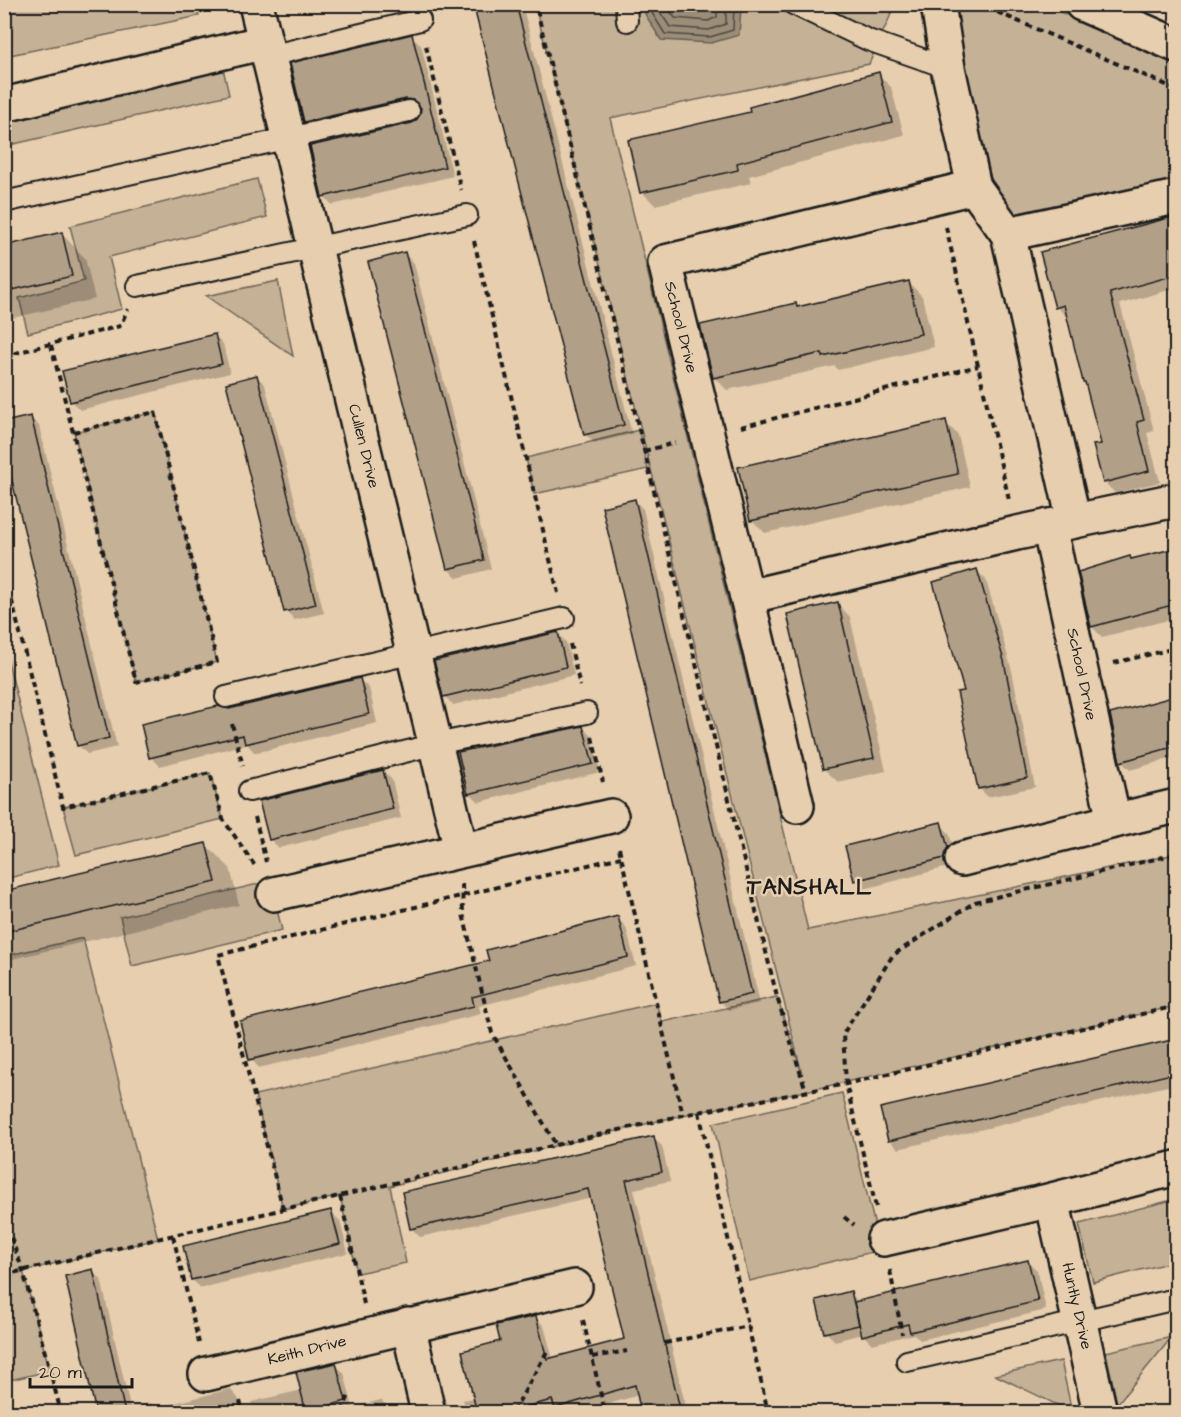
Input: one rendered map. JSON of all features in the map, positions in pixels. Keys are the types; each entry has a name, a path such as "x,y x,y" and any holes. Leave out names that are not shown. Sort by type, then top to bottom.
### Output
{"street":[{"name":"Cullen Drive","path":"256,4 461,850"},
{"name":"School Drive","path":"938,4 948,68 974,187 1008,234 1062,524 1082,671 1114,821"},
{"path":"1082,4 1176,45"},
{"path":"4,105 267,49"},
{"name":"School Drive","path":"797,806 665,262 974,187"},
{"path":"1008,234 1176,197"},
{"path":"747,597 1017,533 1176,500"},
{"path":"962,859 1176,806"},
{"path":"274,894 611,816"},
{"path":"884,1239 1176,1168"},
{"name":"Huntly Drive","path":"1052,1200 1100,1413"},
{"name":"Keith Drive","path":"206,1374 574,1287"},
{"path":"408,1325 428,1413"}],"lane":[{"path":"794,4 868,40 948,68"},
{"path":"267,49 420,20"},
{"path":"4,202 409,111"},
{"path":"138,286 467,215"},
{"path":"226,697 564,618"},
{"path":"249,791 436,744 586,713"},
{"path":"907,1361 1176,1299"}],"path":[{"path":"978,4 1176,89"},
{"path":"537,10 774,985 806,1091"},
{"path":"420,20 683,1115"},
{"path":"939,196 1017,533"},
{"path":"4,356 120,326 138,286"},
{"path":"51,345 136,682 217,662 156,412 74,432"},
{"path":"707,436 978,366"},
{"path":"4,569 63,807 210,773 223,819 274,894"},
{"path":"1082,671 1176,648"},
{"path":"461,850 463,914 492,1033 556,1146"},
{"path":"907,1361 884,1239 846,1084 843,1034 893,955 975,902 1176,854"},
{"path":"283,1209 218,955 621,857"},
{"path":"4,1275 683,1115 846,1084 1176,1006"},
{"path":"699,1112 768,1413"},
{"path":"340,1196 371,1334"},
{"path":"4,1218 23,1271 61,1413"},
{"path":"174,1236 206,1374"},
{"path":"574,1287 605,1413"},
{"path":"665,1343 748,1326"},
{"path":"513,1413 549,1348"},
{"path":"592,1357 627,1351"},
{"path":"342,1413 349,1395"}],"shaded area":[{"path":"5,4 196,5 199,16 5,56"},
{"path":"535,5 895,5 869,64 610,118 808,930 1176,854 1176,1006 806,1091 683,1115 390,1186 406,1263 357,1273 340,1196 283,1209 255,1095 656,1003 662,1022 777,997 802,1074"},
{"path":"938,5 1044,5 1176,62 1176,197 1008,234 974,187"},
{"path":"222,64 229,95 5,146 4,113"},
{"path":"257,179 267,217 109,257 122,309 28,333 19,298 84,281 70,226"},
{"path":"278,281 293,356 206,296"},
{"path":"155,412 217,662 136,682 74,432"},
{"path":"639,430 648,469 534,494 526,458"},
{"path":"4,645 59,865 5,879 4,879"},
{"path":"210,773 223,819 76,855 63,807"},
{"path":"270,881 282,930 132,966 120,917"},
{"path":"83,938 158,1239 23,1271 50,1371 5,1381 5,956"},
{"path":"842,1093 881,1250 749,1281 713,1123"},
{"path":"1176,1199 1176,1261 1093,1282 1079,1224"},
{"path":"1172,1337 1117,1404 1106,1352"},
{"path":"1061,1361 1072,1412 995,1375"}],"water":[{"path":"648,5 737,5 741,8 739,35 711,43 661,40 645,14"}],"building":[{"path":"473,4 516,4 624,425 584,435"},
{"path":"412,34 445,167 322,197 310,146 412,123 420,115 421,108 413,100 406,99 304,122 290,63"},
{"path":"879,72 892,122 737,163 738,170 640,193 628,140 750,112 749,107"},
{"path":"1176,216 1176,275 1110,293 1144,420 1137,422 1149,471 1103,483 1093,445 1101,444 1064,305 1055,308 1040,252"},
{"path":"62,232 72,276 4,292 4,246"},
{"path":"405,252 484,560 447,569 368,262"},
{"path":"909,281 921,334 823,357 822,353 713,378 700,325 796,303 797,307"},
{"path":"215,334 222,364 70,402 62,371"},
{"path":"257,375 316,604 284,612 226,383"},
{"path":"31,416 109,738 77,746 4,448 4,422"},
{"path":"946,420 958,474 750,521 738,467"},
{"path":"635,499 752,994 719,1002 602,507"},
{"path":"1176,548 1176,604 1091,627 1078,572 1130,556 1131,559"},
{"path":"977,569 1004,661 1027,778 978,789 957,692 964,691 933,582"},
{"path":"838,602 874,758 823,769 787,614"},
{"path":"558,632 566,667 443,697 434,661"},
{"path":"360,678 369,714 245,744 243,735 149,758 141,724 218,706 229,709"},
{"path":"1176,696 1176,746 1120,762 1110,714"},
{"path":"583,726 593,764 468,794 458,752"},
{"path":"383,770 393,809 269,840 259,801"},
{"path":"941,822 948,848 944,858 854,881 845,846"},
{"path":"206,843 216,882 4,932 4,891"},
{"path":"618,916 628,957 472,997 474,1006 249,1060 240,1021 489,961 486,950"},
{"path":"1176,1039 1176,1073 888,1141 880,1108"},
{"path":"654,1136 662,1172 626,1180 681,1413 641,1413 635,1385 555,1408 552,1400 503,1413 477,1413 462,1351 500,1341 496,1325 536,1316 547,1359 624,1339 588,1189 410,1229 402,1192"},
{"path":"331,1210 340,1244 191,1280 183,1246"},
{"path":"1028,1260 1038,1301 910,1332 908,1324 862,1336 854,1302"},
{"path":"93,1269 125,1413 96,1413 65,1276"},
{"path":"851,1291 859,1325 824,1333 816,1300"},
{"path":"336,1363 346,1401 306,1412 296,1372"}],"district":[{"name":"TANSHALL","path":"810,887"}]}
